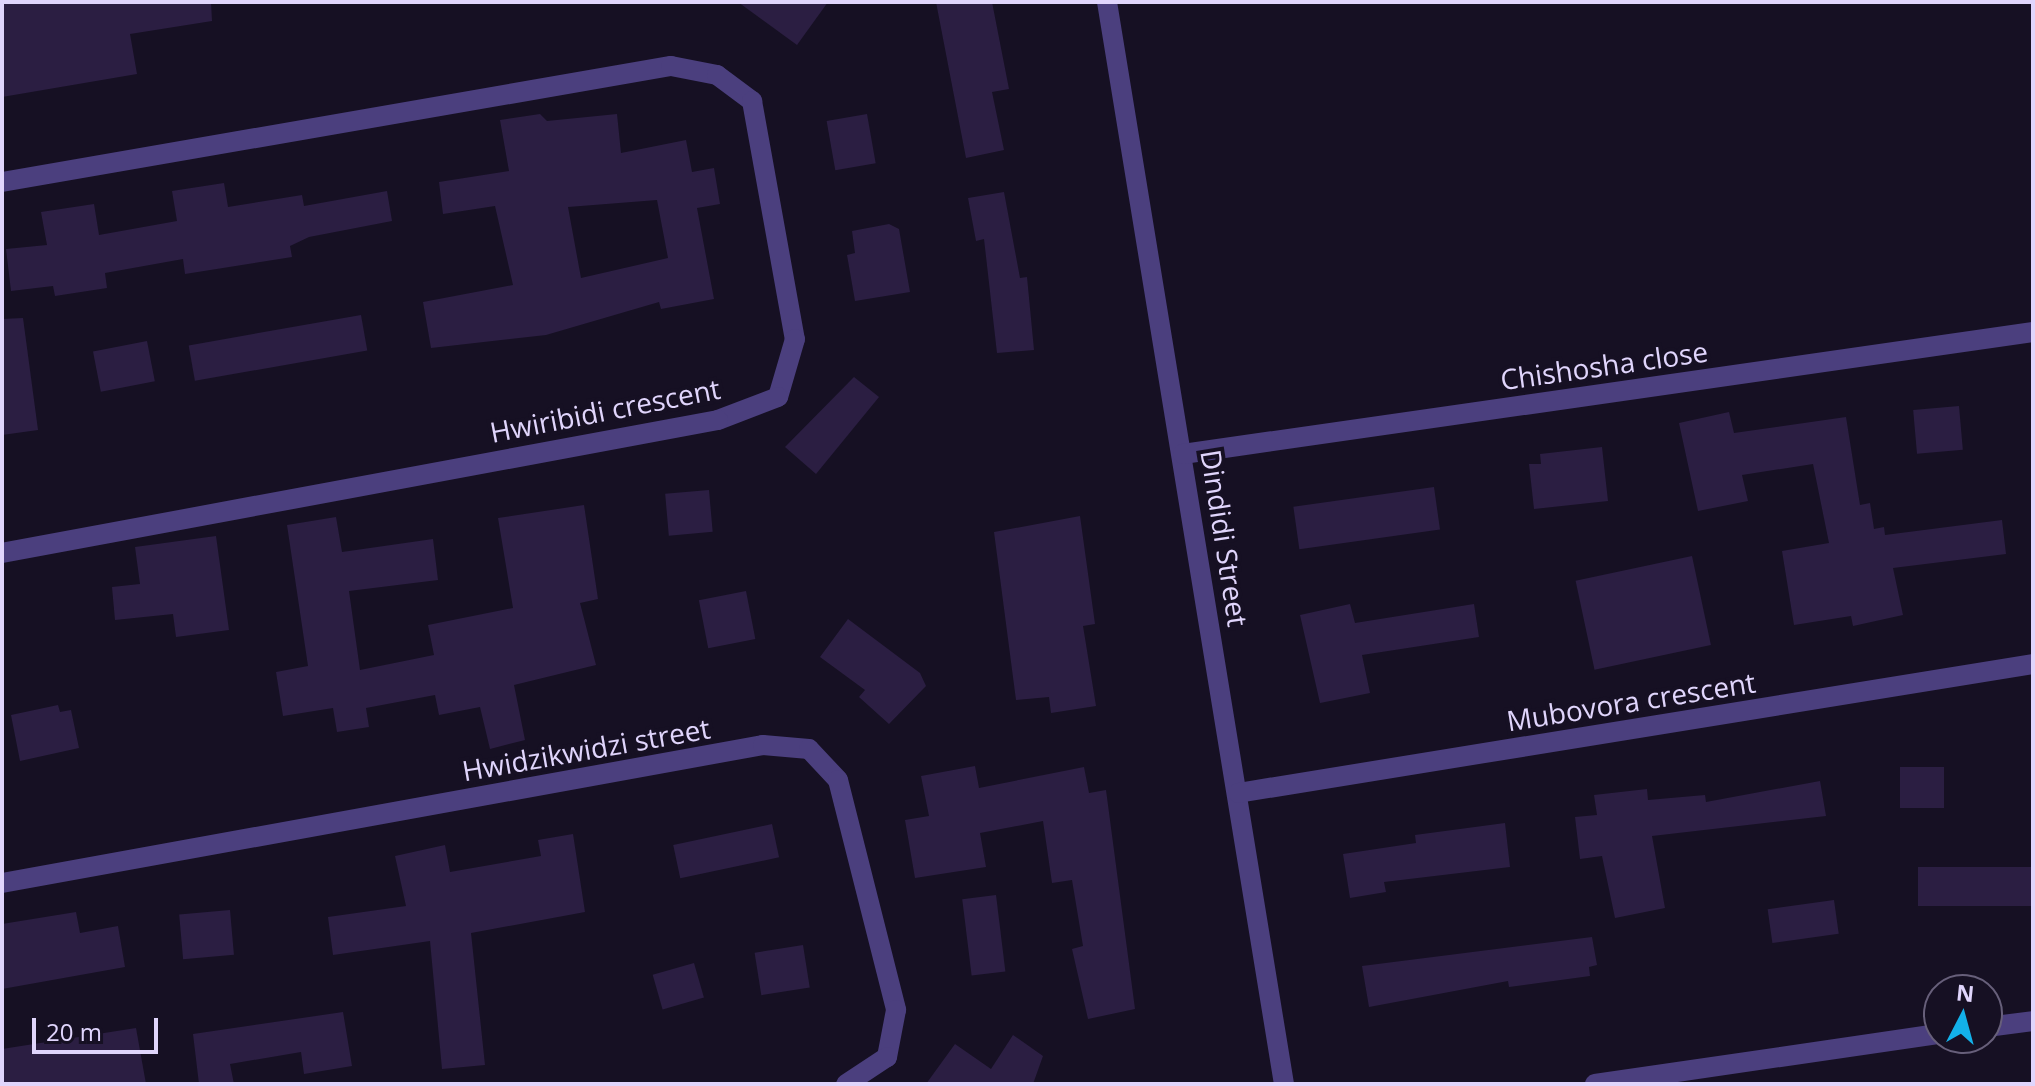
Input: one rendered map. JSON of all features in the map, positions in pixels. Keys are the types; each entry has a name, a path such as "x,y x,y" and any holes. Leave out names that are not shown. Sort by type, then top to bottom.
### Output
{"street":[{"name":"Dindidi Street","path":"1107,2 1284,1084"},
{"name":"Hwiribidi crescent","path":"2,182 686,69 717,75 752,101 795,339 778,397 718,420 2,553"},
{"name":"Chishosha close","path":"1183,454 2033,332"},
{"name":"Mubovora crescent","path":"1238,793 2033,664"},
{"name":"Hwidzikwidzi street","path":"2,883 763,745 809,749 838,780 896,1010 887,1057 846,1084"},
{"path":"2003,1025 2033,1021"},
{"path":"1595,1084 1923,1036"}],"building":[{"path":"2,2 211,2 212,21 130,34 137,74 2,97"},
{"path":"738,2 828,2 797,45"},
{"path":"936,2 992,2 1009,89 992,92 1004,150 966,158"},
{"path":"540,114 547,121 617,114 621,153 686,140 692,172 714,168 720,204 697,208 714,299 661,309 659,302 546,335 431,348 423,302 513,285 495,206 443,214 439,182 509,171 500,120","holes":["657,200 668,258 581,278 568,207"]},
{"path":"867,114 876,163 835,170 827,121"},
{"path":"224,183 228,207 302,195 304,206 387,191 392,221 309,237 290,246 292,257 185,274 183,259 105,273 107,288 55,296 53,286 11,291 6,249 47,245 41,212 94,204 99,235 177,221 172,191"},
{"path":"1004,192 1020,278 1027,277 1034,350 997,353 984,239 976,241 968,198"},
{"path":"889,224 899,229 910,292 855,301 847,255 855,253 852,231"},
{"path":"361,315 367,350 195,381 189,345"},
{"path":"23,318 38,430 2,435 2,319"},
{"path":"147,341 155,381 101,392 93,351"},
{"path":"854,377 879,397 816,474 785,447"},
{"path":"1959,406 1963,450 1917,454 1913,410"},
{"path":"1729,412 1734,433 1846,417 1860,505 1870,503 1874,529 1884,527 1885,535 2002,520 2006,554 1893,568 1903,615 1853,626 1851,616 1794,625 1782,551 1829,543 1813,464 1742,475 1748,501 1698,511 1679,423"},
{"path":"1602,447 1608,501 1534,509 1529,464 1541,464 1540,454"},
{"path":"1434,487 1440,530 1299,549 1293,507"},
{"path":"709,490 713,532 669,536 665,494"},
{"path":"584,505 598,599 580,603 596,665 514,685 525,740 490,749 480,707 439,715 435,695 366,708 369,727 337,732 333,708 283,716 276,672 308,666 287,525 336,517 342,552 433,539 438,580 349,591 360,670 434,655 428,625 513,608 498,518"},
{"path":"1080,516 1095,624 1083,626 1096,706 1051,713 1049,697 1016,700 994,532"},
{"path":"216,536 229,630 176,637 173,614 115,620 112,587 140,584 135,547"},
{"path":"1692,556 1711,645 1595,670 1576,581"},
{"path":"746,591 755,639 708,648 699,600"},
{"path":"1350,604 1355,623 1474,604 1479,637 1362,655 1370,693 1320,703 1300,615"},
{"path":"848,619 920,673 926,686 889,724 859,697 865,690 820,657"},
{"path":"58,705 60,712 71,710 79,748 20,761 11,715"},
{"path":"975,766 979,788 1084,767 1089,793 1106,790 1135,1009 1088,1019 1072,949 1083,946 1072,880 1052,883 1043,821 980,833 986,867 915,878 905,820 929,816 921,776"},
{"path":"1900,767 1944,767 1944,808 1900,808"},
{"path":"1820,781 1826,816 1652,836 1665,908 1615,918 1602,856 1580,859 1575,817 1597,815 1594,795 1647,789 1648,800 1705,795 1706,802"},
{"path":"1505,823 1510,867 1384,882 1386,892 1350,898 1343,854 1416,843 1415,835"},
{"path":"772,824 779,857 680,878 673,845"},
{"path":"573,834 585,912 471,933 485,1065 442,1069 430,941 333,955 328,917 406,906 395,856 445,845 450,872 541,856 538,840"},
{"path":"1918,867 2033,867 2033,906 1918,906"},
{"path":"996,895 1005,971 972,976 962,899"},
{"path":"1834,900 1839,934 1772,943 1768,909"},
{"path":"230,910 234,955 183,959 179,914"},
{"path":"76,912 80,933 118,926 125,967 2,989 2,924"},
{"path":"1592,937 1597,965 1589,967 1590,976 1509,987 1508,981 1369,1007 1362,966"},
{"path":"803,945 810,987 761,995 755,953"},
{"path":"694,963 704,998 663,1009 653,975"},
{"path":"343,1012 352,1066 304,1074 301,1052 230,1064 234,1084 199,1084 193,1034"},
{"path":"136,1028 146,1084 2,1084 2,1049"},
{"path":"1013,1035 1043,1056 1033,1084 926,1084 955,1044 991,1069"}]}
